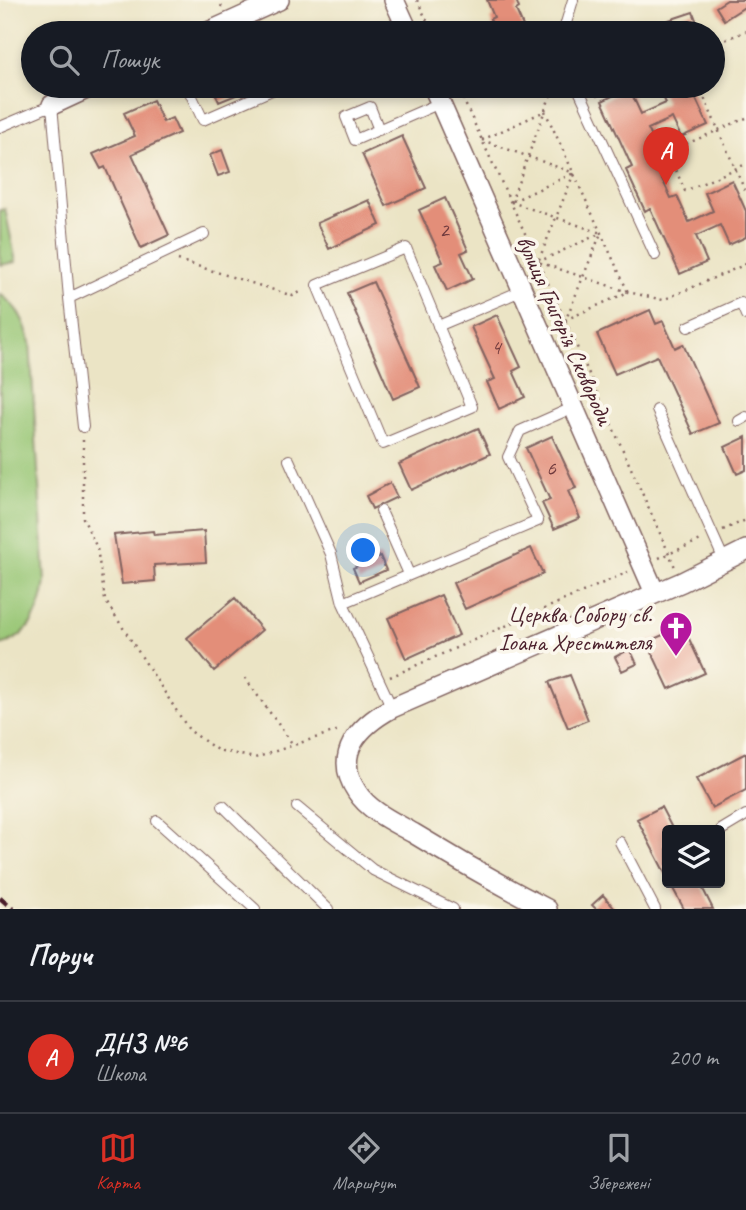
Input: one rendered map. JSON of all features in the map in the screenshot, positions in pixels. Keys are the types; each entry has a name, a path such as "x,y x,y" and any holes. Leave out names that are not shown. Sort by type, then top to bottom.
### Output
{"street":[{"path":"233,21 279,0"},
{"path":"394,0 404,21"},
{"path":"52,105 67,98"},
{"name":"вулиця Григорія Сковороди","path":"439,98 654,593"},
{"path":"547,909 483,876 375,810 358,794 349,777 347,760 354,737 373,718 392,708 682,582 746,550"}],"lane":[{"path":"567,21 573,0"},
{"path":"193,98 203,120 253,98"},
{"path":"379,130 431,98"},
{"path":"583,98 655,256"},
{"path":"0,127 52,105 82,425"},
{"path":"69,298 204,234"},
{"path":"407,248 439,326 472,407 383,444 317,285 407,248"},
{"path":"439,326 521,291"},
{"path":"688,327 741,303 746,315"},
{"path":"343,603 538,521 508,457 520,431 572,408"},
{"path":"657,410 724,560"},
{"path":"289,460 331,554 343,603 392,708"},
{"path":"381,511 409,574"},
{"path":"223,806 328,909"},
{"path":"297,807 373,870 453,909"},
{"path":"725,828 746,815"},
{"path":"158,821 255,909"},
{"path":"620,842 656,909"}],"path":[{"path":"418,0 428,21"},
{"path":"725,41 746,31"},
{"path":"463,98 682,582"},
{"path":"511,202 550,98"},
{"path":"584,101 591,98"},
{"path":"704,98 746,193"},
{"path":"482,140 545,111"},
{"path":"545,111 628,292"},
{"path":"746,118 668,152 685,191 746,164"},
{"path":"482,140 573,173"},
{"path":"511,202 573,173"},
{"path":"538,262 558,217 573,173"},
{"path":"511,202 601,233"},
{"path":"538,262 601,233"},
{"path":"565,320 601,233"},
{"path":"161,255 293,296 317,285"},
{"path":"538,262 628,292 663,300 746,264"},
{"path":"565,320 628,292"},
{"path":"82,425 83,518 97,548 106,600 189,730 217,750 255,758 373,718"},
{"path":"380,681 746,520"},
{"path":"245,678 294,746"}],"green space":[{"path":"5,209 16,262 0,265 0,210"},
{"path":"0,294 20,315 30,342 45,581 41,602 33,621 19,636 0,645"}],"building":[{"path":"487,0 516,0 519,8 516,10 521,21 491,21 494,17"},
{"path":"727,0 746,0 746,6 724,20 716,7"},
{"path":"693,12 696,21 666,21"},
{"path":"608,98 634,98 641,114 666,103 664,98 696,98 708,125 681,137 672,118 648,129 660,154 652,157 671,198 677,196 689,222 713,211 705,193 732,180 746,211 746,237 729,245 720,225 696,236 707,262 680,274 650,208 645,211 626,170 632,167 602,101"},
{"path":"153,100 163,122 172,118 179,133 132,154 169,235 141,248 105,167 101,169 93,154 135,136 124,113"},
{"path":"402,136 426,188 386,206 362,154"},
{"path":"222,150 230,172 218,176 210,155"},
{"path":"445,198 468,250 461,253 473,279 447,291 435,265 443,262 419,210"},
{"path":"369,200 380,225 329,249 317,223"},
{"path":"373,282 420,387 393,399 347,293"},
{"path":"650,310 656,324 663,321 675,348 683,344 719,423 693,434 657,356 615,374 597,334"},
{"path":"497,315 521,367 513,371 525,397 499,409 487,382 495,379 471,327"},
{"path":"478,428 490,454 411,490 399,464"},
{"path":"552,436 576,488 568,491 580,518 554,529 542,503 550,500 526,448"},
{"path":"746,437 746,470 737,474 725,447"},
{"path":"390,483 397,497 372,509 366,496"},
{"path":"153,531 154,535 204,531 206,562 154,565 155,581 122,584 114,535"},
{"path":"531,548 543,574 465,609 453,583"},
{"path":"380,556 386,570 359,582 353,568"},
{"path":"441,595 459,635 406,659 388,618"},
{"path":"235,598 262,630 214,671 187,638"},
{"name":"Церква Собору св. Іоана Хрестителя","path":"683,626 705,673 669,689 647,642"},
{"path":"630,649 637,664 622,671 615,657"},
{"path":"570,675 588,720 568,728 549,682"},
{"path":"746,753 746,790 712,808 696,779"},
{"path":"661,807 670,825 662,825 662,867 637,819"},
{"path":"673,888 702,888 713,909 684,909"},
{"path":"603,895 615,909 596,909 592,905"}],"railway":[{"path":"0,898 13,909"}],"place":[{"name":"ДНЗ №6","path":"666,185"},
{"name":"Церква Собору св. Іоана Хрестителя","path":"676,658"}]}
